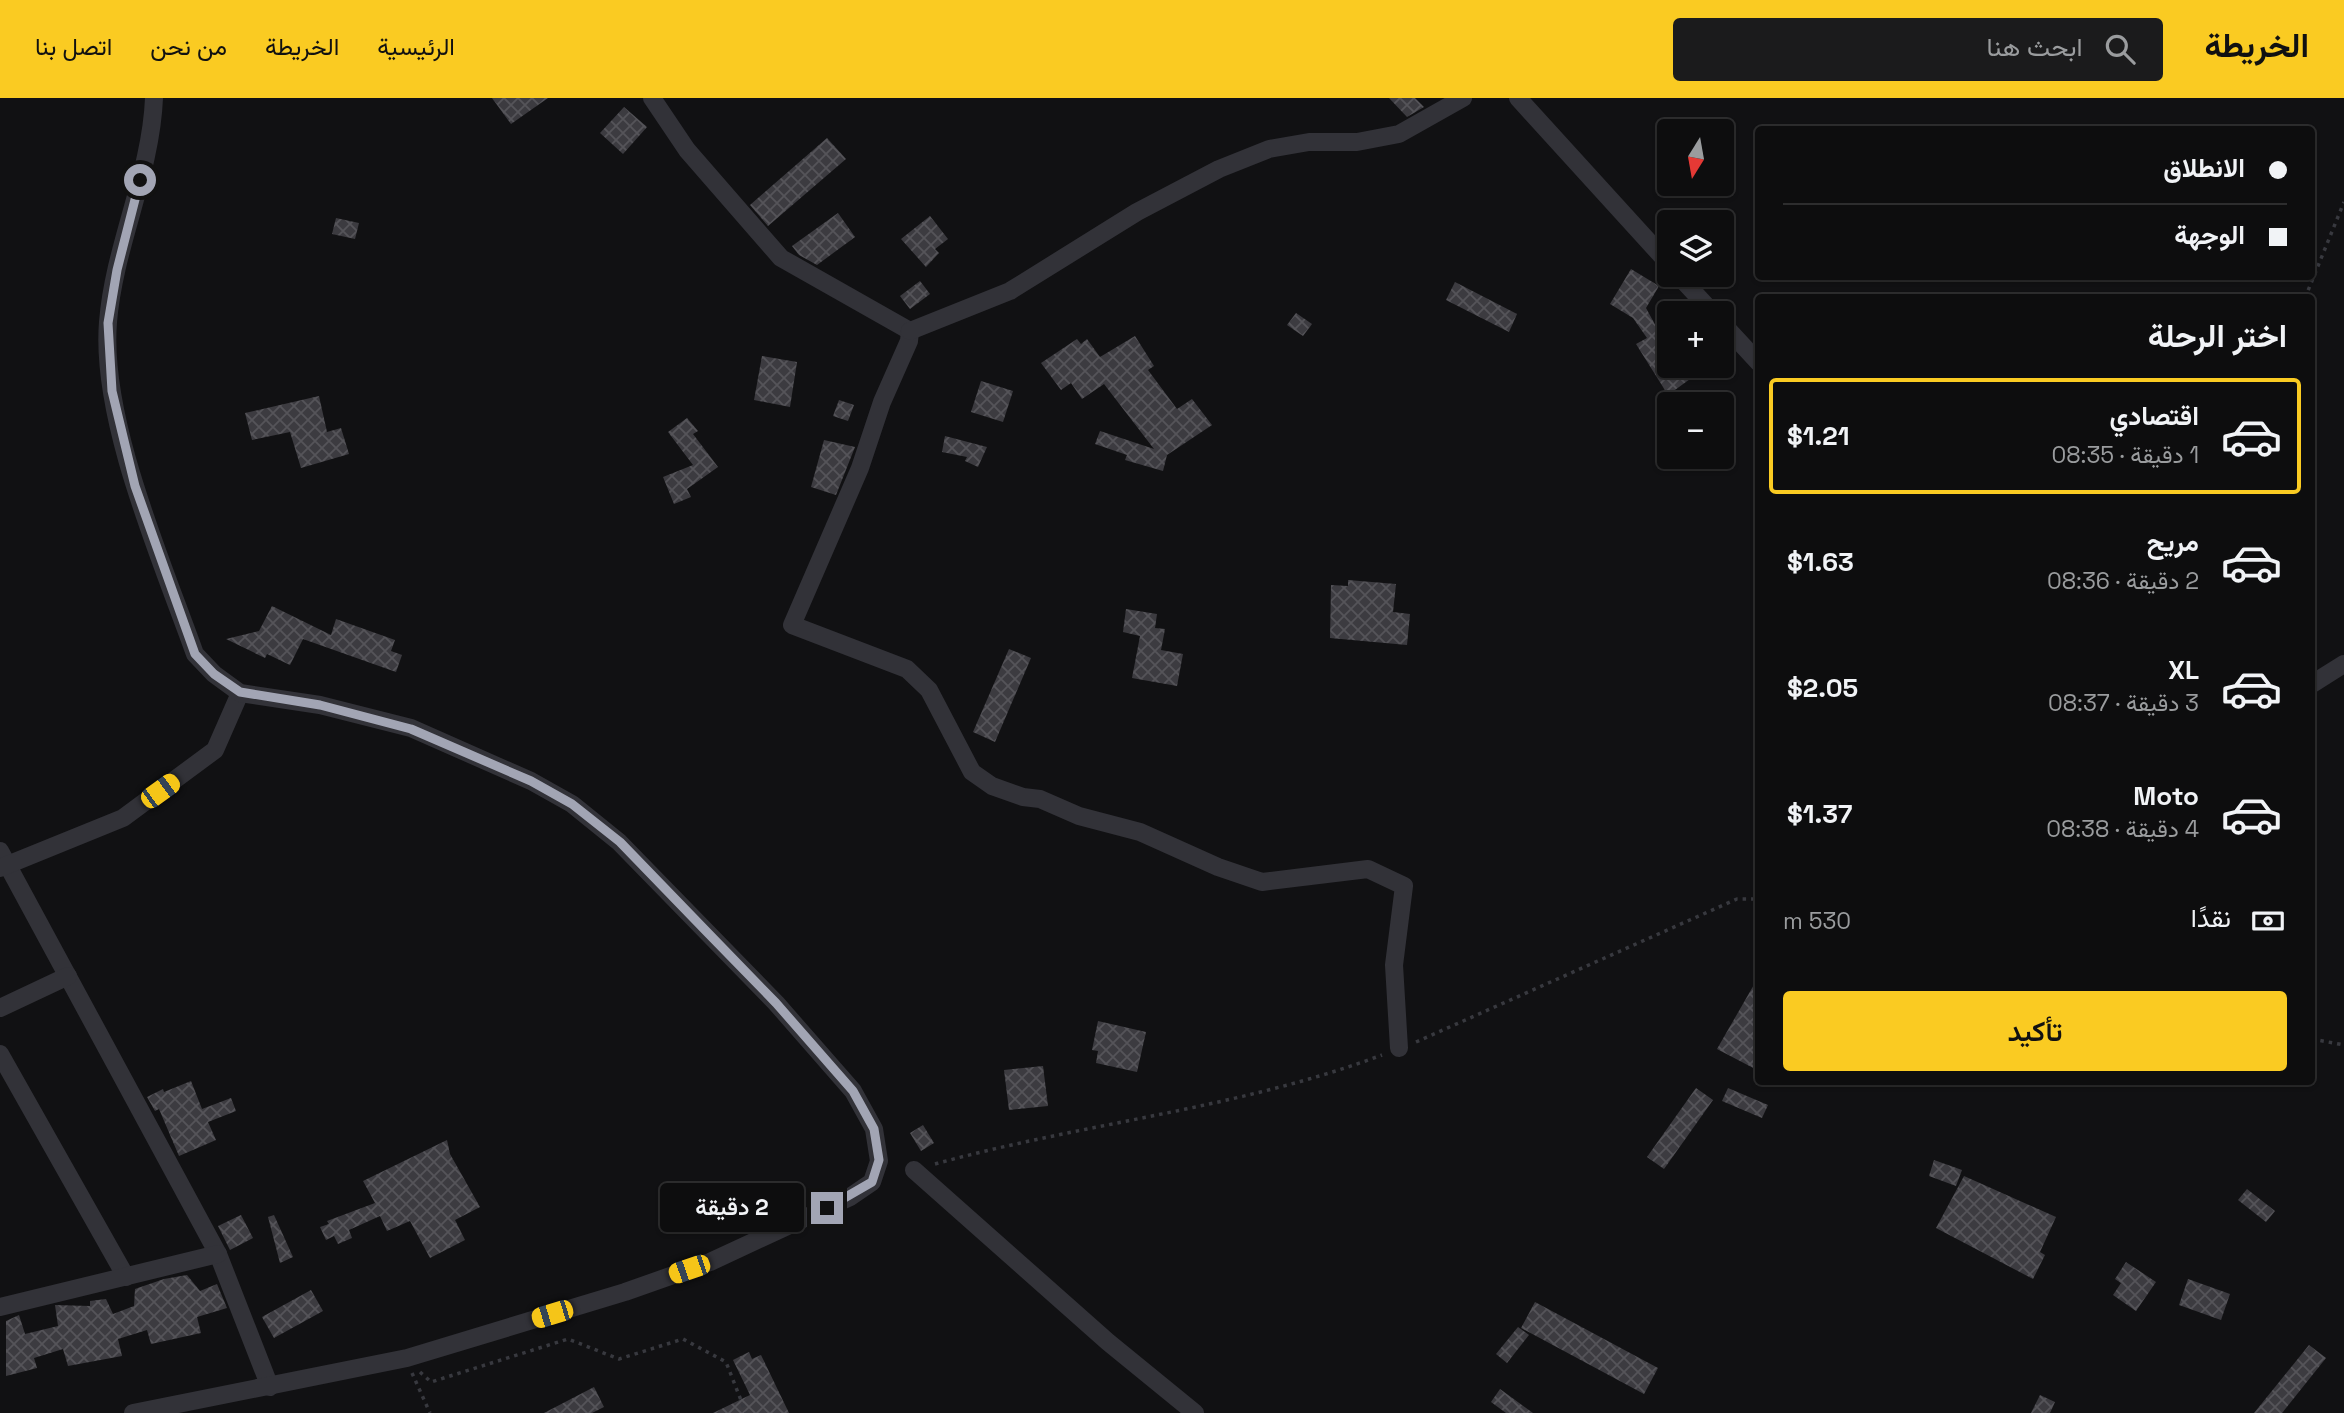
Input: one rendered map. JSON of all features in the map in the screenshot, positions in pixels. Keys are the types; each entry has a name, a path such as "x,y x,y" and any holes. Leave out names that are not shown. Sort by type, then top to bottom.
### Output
{"street":[{"path":"133,1413 407,1358 625,1292 710,1262 850,1197 872,1182 879,1160 874,1129 853,1091 776,1003 620,842 572,804 531,781 411,729 320,705 240,692 214,674 195,654 135,486 112,391 108,323 117,270 145,158 154,98"},
{"path":"652,98 687,150 781,258 910,331"},
{"path":"910,331 1010,291 1137,212 1219,169 1269,149 1309,142 1357,142 1399,134 1463,98"},
{"path":"1518,98 1657,251"},
{"path":"1689,287 1702,301"},
{"path":"910,331 909,341 883,402 860,468 792,625 907,669 929,690 972,772 992,786 1023,797 1040,799 1079,816 1140,832 1218,867 1262,882 1368,869 1404,886 1394,965 1399,1048"},
{"path":"1734,336 1755,359"},
{"path":"2315,682 2344,664"},
{"path":"240,692 215,750 123,818 3,862 68,975 218,1254 270,1387"},
{"path":"0,1008 68,975"},
{"path":"0,1054 126,1277"},
{"path":"914,1170 1108,1342 1195,1413"},
{"path":"0,1307 218,1254"}],"path":[{"path":"2315,273 2344,202"},
{"path":"914,1170 1016,1142 1222,1102 1353,1066 1451,1029 1737,900 1755,899"},
{"path":"2315,1040 2344,1045"},
{"path":"407,1358 431,1382 568,1339 619,1359 683,1339 726,1362 746,1413"},
{"path":"407,1358 430,1413"}],"building":[{"path":"492,98 548,98 511,124"},
{"path":"1389,98 1415,98 1424,107 1407,117"},
{"path":"624,107 647,127 623,154 600,133"},
{"path":"827,138 846,159 768,226 750,205"},
{"path":"838,213 855,237 817,265 799,255 792,246"},
{"path":"930,216 948,239 935,249 939,253 926,267 901,239"},
{"path":"336,218 359,223 355,239 332,234"},
{"path":"1631,269 1657,285 1658,287 1646,308 1657,328 1657,377 1636,344 1647,338 1633,318 1610,304"},
{"path":"920,281 930,294 910,309 900,296"},
{"path":"1455,282 1517,314 1509,332 1446,300"},
{"path":"1296,313 1312,324 1303,336 1287,325"},
{"path":"1135,336 1154,366 1148,370 1177,409 1192,399 1212,425 1167,455 1163,471 1125,460 1127,455 1095,444 1100,431 1154,449 1104,384 1082,399 1071,383 1061,390 1041,363 1077,339 1081,344 1087,339 1100,357"},
{"path":"762,356 797,362 790,407 754,400"},
{"path":"1657,378 1691,378 1672,392 1666,392"},
{"path":"981,381 1013,391 1003,422 971,412"},
{"path":"319,396 327,432 341,428 349,454 301,468 290,432 252,440 245,413"},
{"path":"839,400 854,405 848,421 833,416"},
{"path":"687,418 698,431 693,434 718,467 687,489 691,497 674,504 663,477 693,465 668,432"},
{"path":"945,436 987,447 978,467 965,461 967,457 942,452"},
{"path":"824,440 855,447 836,495 811,487"},
{"path":"1348,580 1396,584 1393,612 1410,614 1407,645 1330,638 1331,585 1348,586"},
{"path":"272,606 331,635 336,619 395,640 391,651 402,655 396,672 303,639 290,665 267,654 265,658 226,639 259,631"},
{"path":"1126,609 1157,614 1155,628 1165,629 1161,650 1183,654 1177,686 1132,678 1140,636 1123,632"},
{"path":"1009,649 1031,658 995,742 973,732"},
{"path":"1755,983 1755,1069 1717,1049"},
{"path":"1098,1021 1146,1032 1137,1072 1096,1063 1098,1051 1092,1050"},
{"path":"1043,1066 1048,1106 1009,1110 1004,1070"},
{"path":"191,1081 202,1109 231,1098 236,1111 208,1122 216,1140 179,1156 159,1109 155,1111 147,1097"},
{"path":"1696,1088 1713,1100 1664,1169 1647,1157"},
{"path":"1728,1088 1768,1105 1762,1118 1722,1101"},
{"path":"923,1125 934,1143 921,1151 910,1133"},
{"path":"447,1140 450,1154 480,1207 455,1220 465,1240 430,1258 410,1221 387,1231 380,1216 349,1230 352,1238 338,1244 334,1236 326,1240 320,1227 329,1224 327,1221 375,1203 363,1181"},
{"path":"1934,1160 1962,1170 1956,1186 1929,1176"},
{"path":"1964,1176 2056,1217 2040,1252 2045,1255 2033,1279 1936,1228"},
{"path":"2247,1189 2275,1211 2266,1222 2238,1200"},
{"path":"241,1215 253,1238 230,1250 218,1226"},
{"path":"274,1215 293,1257 280,1263 268,1217"},
{"path":"2126,1262 2156,1282 2136,1311 2113,1295 2121,1283 2115,1279"},
{"path":"187,1275 200,1291 217,1284 227,1308 197,1317 201,1333 151,1344 147,1330 118,1339 122,1356 68,1366 63,1349 34,1358 37,1368 6,1376 6,1321 19,1315 25,1334 58,1326 55,1305 90,1306 90,1301 106,1299 113,1314 134,1306 135,1289 164,1279"},
{"path":"2188,1279 2230,1294 2221,1320 2179,1305"},
{"path":"311,1290 323,1311 274,1338 262,1317"},
{"path":"1535,1302 1658,1368 1644,1394 1521,1328"},
{"path":"1518,1327 1529,1335 1507,1363 1496,1354"},
{"path":"2309,1345 2326,1358 2282,1413 2254,1413"},
{"path":"749,1352 752,1359 761,1355 789,1413 713,1413 750,1395 733,1360"},
{"path":"594,1387 604,1407 592,1413 544,1413"},
{"path":"1500,1389 1533,1413 1506,1413 1491,1402"},
{"path":"2040,1395 2055,1402 2050,1413 2031,1413"}],"route":[{"path":"140,180 117,270 108,323 112,391 135,486 195,654 214,674 240,692 269,699 320,705 411,729 531,781 572,804 620,842 776,1003 853,1091 874,1129 879,1160 872,1182 827,1208"}]}
